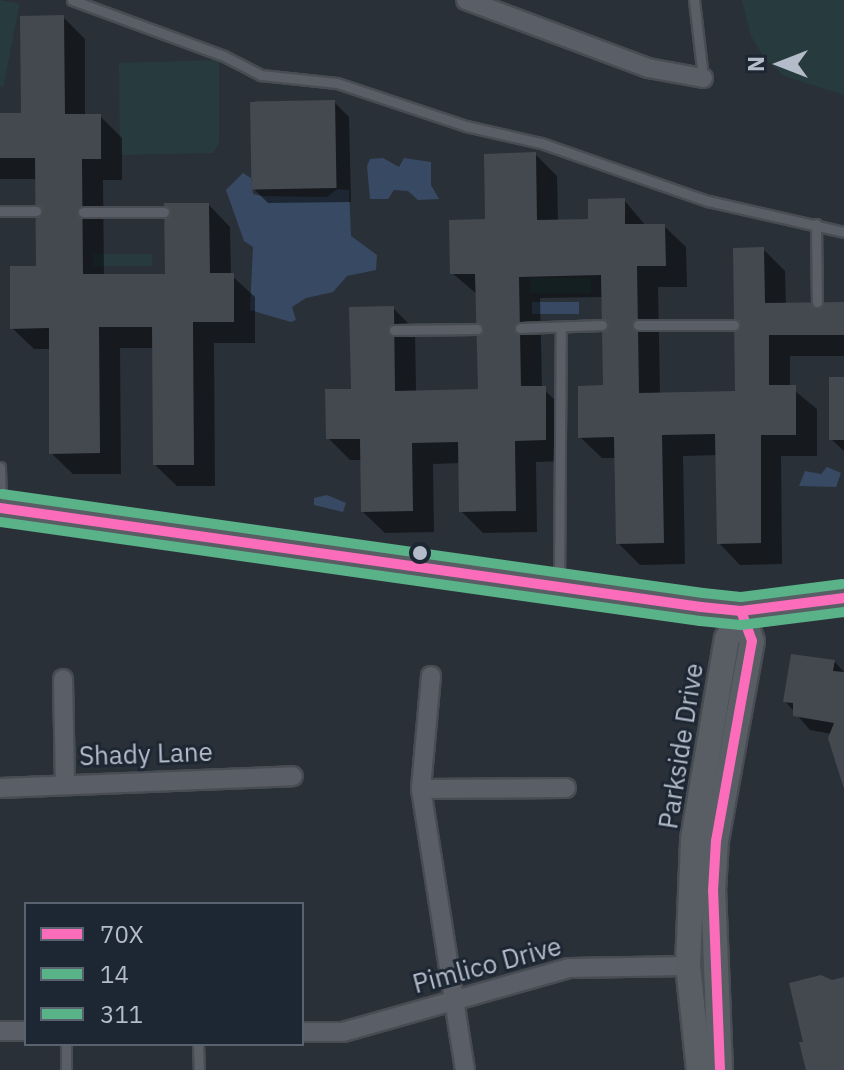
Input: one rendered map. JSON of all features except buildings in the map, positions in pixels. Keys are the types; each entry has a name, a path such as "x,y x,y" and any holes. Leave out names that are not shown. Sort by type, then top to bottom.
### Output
{"street":[{"path":"466,0 648,68 703,78"},
{"path":"0,508 559,591 741,611 844,598"},
{"name":"Parkside Drive","path":"699,1070 688,966 693,839 727,639 741,611"},
{"name":"Parkside Drive","path":"720,1070 713,891 716,841 752,641 741,611"},
{"path":"431,676 421,789 451,1000 465,1070"},
{"path":"63,679 65,782"},
{"name":"Shady Lane","path":"0,788 65,782 293,776"},
{"path":"421,789 566,788"},
{"name":"Pimlico Drive","path":"304,1032 343,1032 569,968 688,966"},
{"path":"0,1031 24,1031"}],"lane":[{"path":"72,0 224,56 261,75 337,83 466,126 541,143 708,201 844,232"},
{"path":"694,0 703,78"},
{"path":"0,211 36,211"},
{"path":"83,212 164,212"},
{"path":"816,224 817,302"},
{"path":"520,328 602,325"},
{"path":"638,325 734,325"},
{"path":"559,591 561,327"},
{"path":"394,330 477,329"},
{"path":"0,467 0,508"},
{"path":"66,1046 66,1070"},
{"path":"198,1046 199,1070"}],"green space":[{"path":"0,0 20,4 3,87 0,87"},
{"path":"742,0 844,0 844,95 784,76 765,59 751,36"},
{"path":"219,60 219,143 213,153 120,155 119,63"},
{"path":"93,254 152,254 152,266 93,266"},
{"path":"530,278 591,278 591,293 530,293"}],"water":[{"path":"383,158 399,167 404,158 431,162 431,185 439,199 418,200 408,191 394,190 388,199 370,199 367,166 370,159"},
{"path":"243,173 251,178 253,194 262,196 327,197 337,189 349,190 351,236 377,255 376,270 347,276 333,292 306,298 292,307 296,320 291,322 250,310 253,247 244,241 226,190"},
{"path":"532,302 579,302 579,314 532,314"},
{"path":"827,467 841,473 836,487 799,486 805,471 821,474"},
{"path":"327,495 346,503 343,512 314,505 314,498"}],"transit line":[{"name":"311","path":"2,494 703,593 741,597 842,584"},
{"name":"70X","path":"0,508 701,607 741,611 844,598"},
{"name":"14","path":"0,522 700,621 741,625 844,612"},
{"name":"70X","path":"720,1070 713,891 716,841 752,641 741,611"}]}
